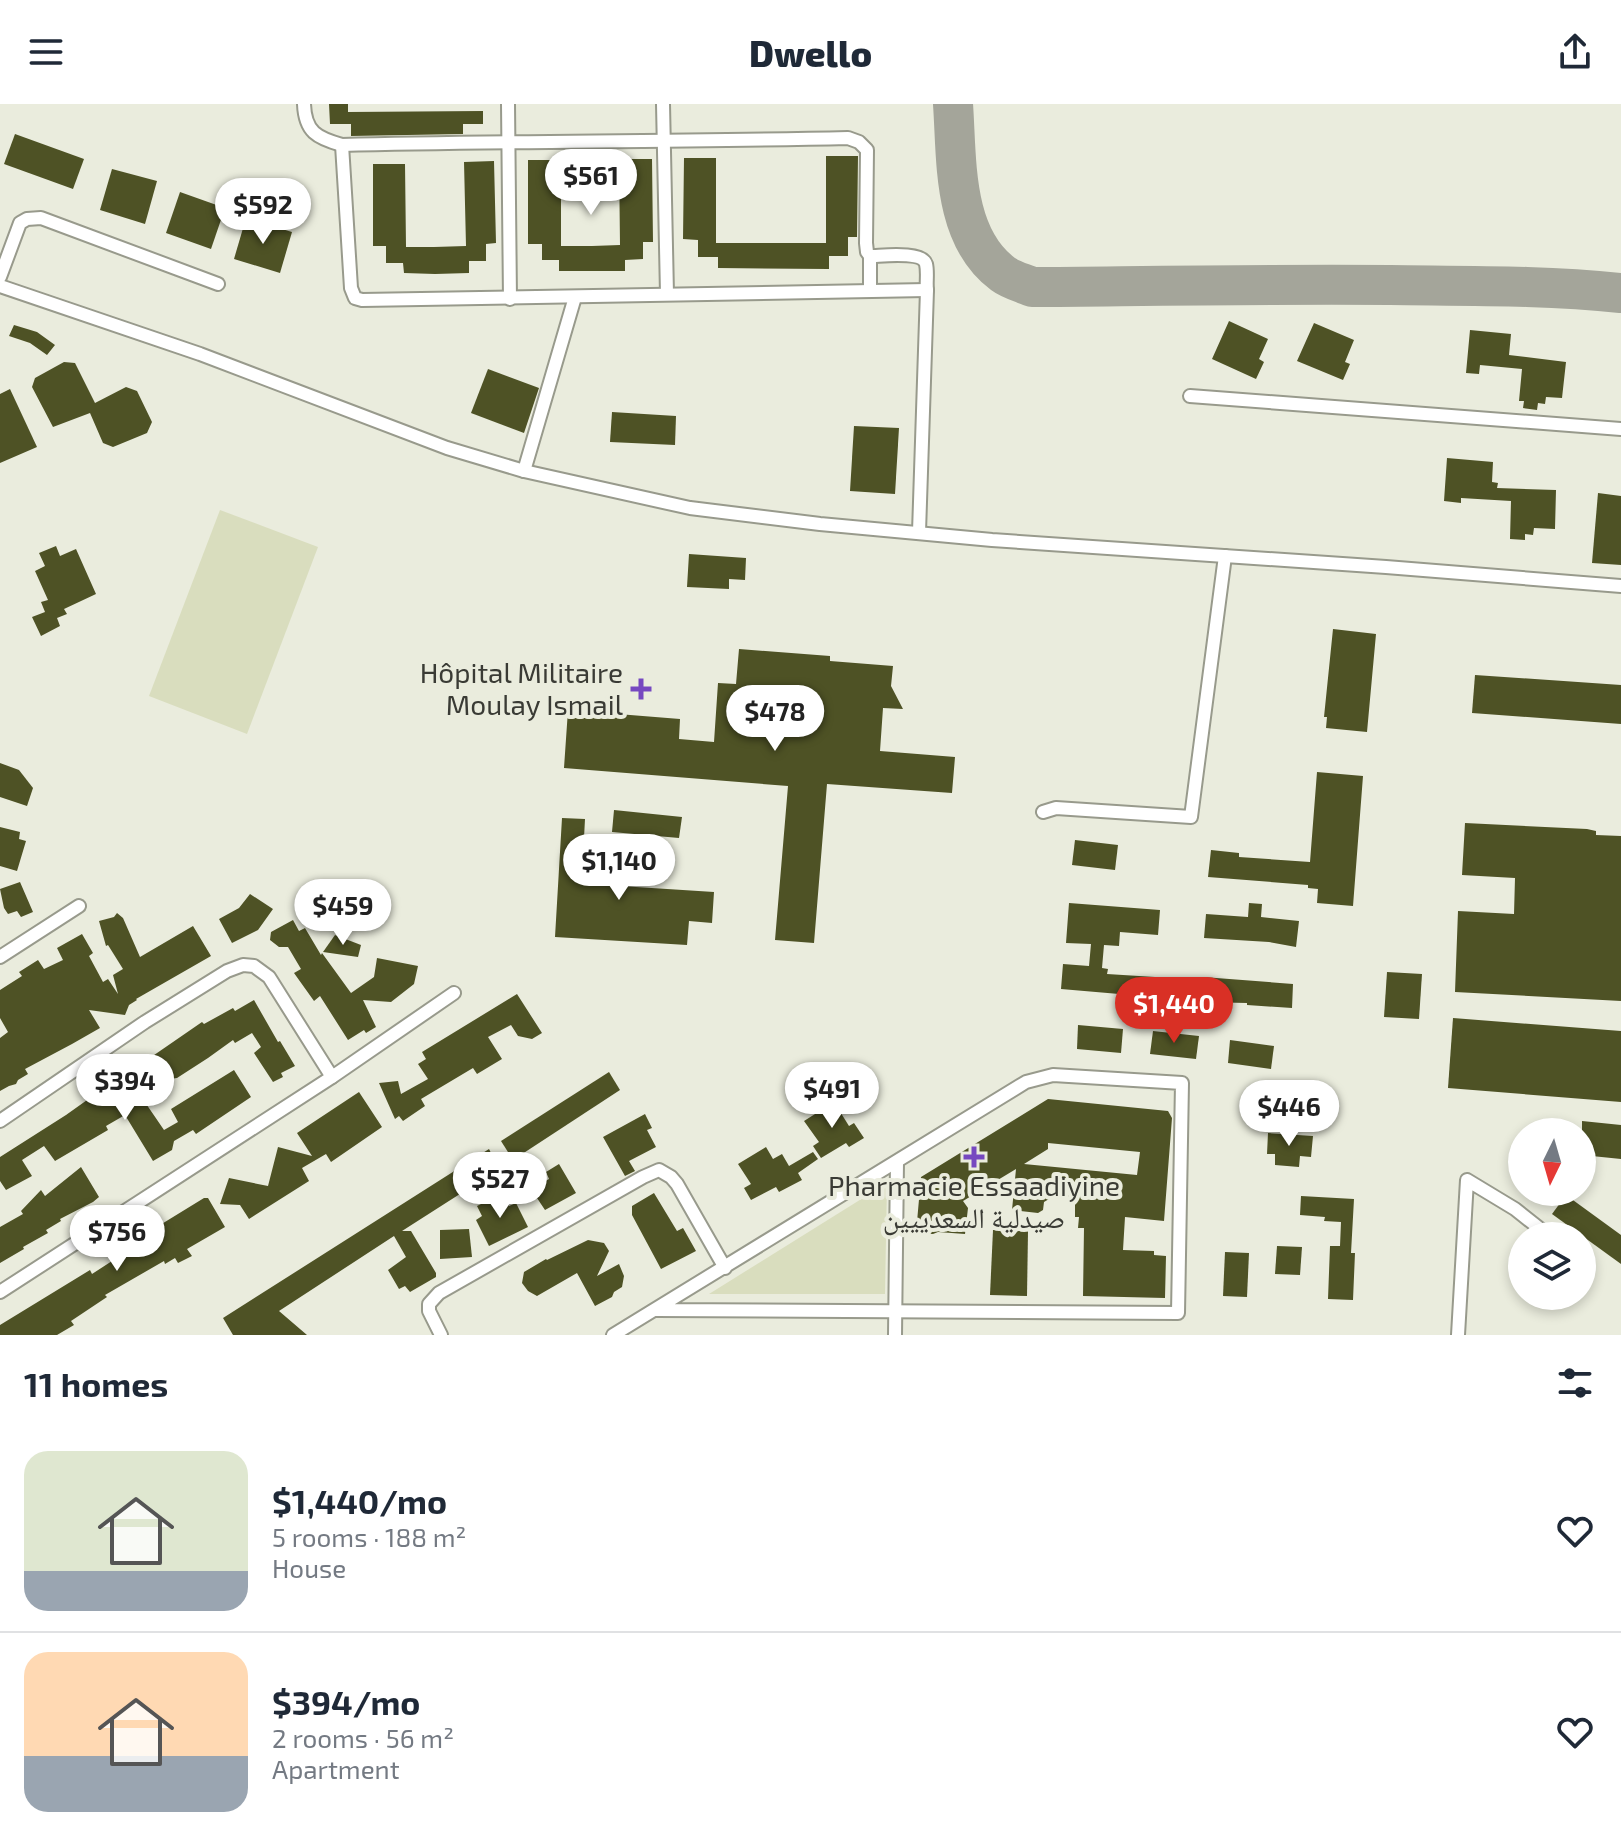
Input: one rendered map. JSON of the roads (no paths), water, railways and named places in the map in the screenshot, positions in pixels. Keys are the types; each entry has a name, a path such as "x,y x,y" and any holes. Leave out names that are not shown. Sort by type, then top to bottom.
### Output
{"street":[{"path":"304,104 305,121 310,129 322,140 342,145 848,138 859,142 867,150 866,243 870,256 870,291"},
{"path":"508,104 510,299"},
{"path":"663,104 667,294"},
{"path":"342,145 351,288 355,298 362,300 927,290"},
{"path":"0,277 20,223 41,218 218,284"},
{"path":"870,256 914,256 926,262 919,532"},
{"path":"0,286 200,354 447,448 524,471 690,508 992,540 1621,586"},
{"path":"524,471 575,297"},
{"path":"1190,396 1621,429"},
{"path":"1043,812 1056,808 1191,817 1225,556"},
{"path":"0,940 2,955 79,906"},
{"path":"0,1121 145,1022 227,971 243,965 254,966 269,977 332,1077"},
{"path":"0,1292 332,1077 454,993"},
{"path":"613,1335 633,1329 657,1310 1026,1082 1053,1075 1182,1083 1178,1313 657,1310"},
{"path":"895,1335 897,1162"},
{"path":"441,1335 429,1311 429,1304 439,1293 659,1170 677,1184 725,1268"},
{"path":"1458,1335 1467,1180 1531,1222"}],"place":[{"name":"Hôpital Militaire Moulay Ismail","path":"641,689"},
{"name":"Pharmacie Essaadiyine صيدلية السعدييين","path":"974,1157"}]}
